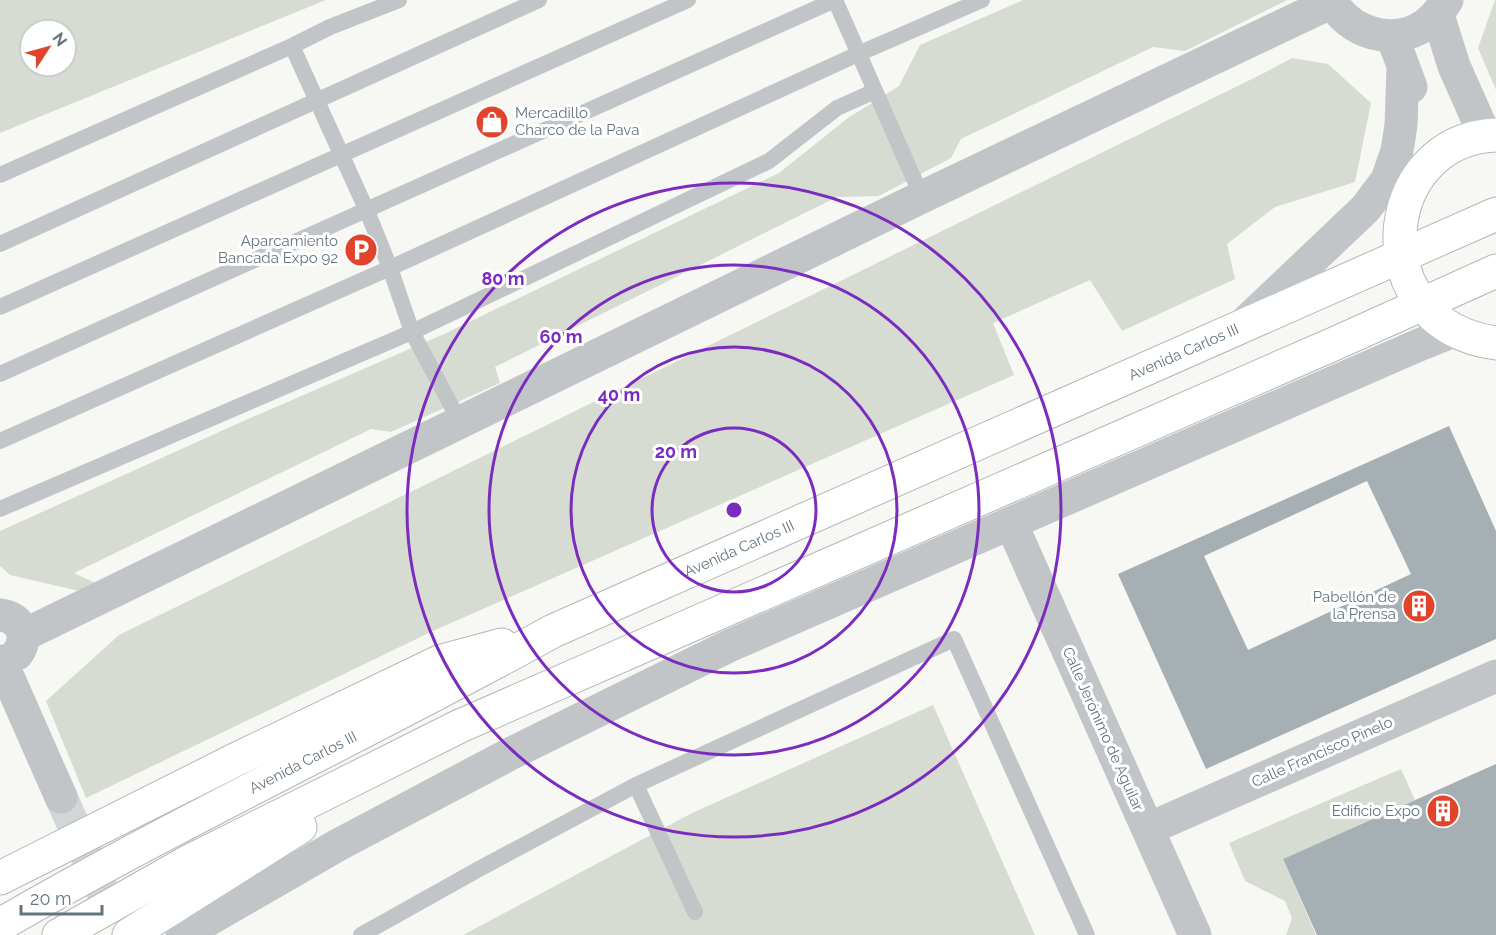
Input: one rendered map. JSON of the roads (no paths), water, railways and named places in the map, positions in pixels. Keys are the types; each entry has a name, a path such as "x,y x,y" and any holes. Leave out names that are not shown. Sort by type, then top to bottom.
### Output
{"main road":[{"path":"1480,342 1436,319 1422,304 1408,283 1400,256 1400,229 1405,203 1420,176 1437,158 1457,145 1490,136"},
{"name":"Avenida Carlos III","path":"0,925 171,831 449,688 553,631 1245,323 1496,214"},
{"path":"59,935 188,862 460,726 1496,271"},
{"path":"0,878 225,765 439,662 553,631"},
{"path":"129,935 460,726"}],"street":[{"path":"61,797 4,676 22,648 12,625 460,422 922,196 1331,1 1342,16 1357,27 1374,34 1392,36 1409,33 1425,26 1443,7"},
{"path":"1443,7 1454,66 1490,136"},
{"path":"1392,36 1418,105 1416,158 1420,176"},
{"path":"1245,323 1365,210 1387,180 1397,151 1403,67"},
{"path":"183,935 338,845 510,754 729,646 1419,345 1480,342"},
{"name":"Calle Jerónimo de Aguilar","path":"1011,523 1195,935"},
{"name":"Calle Francisco Pinelo","path":"1148,829 1496,676"}],"lane":[{"path":"0,175 330,27 399,0"},
{"path":"0,244 539,0"},
{"path":"0,307 688,0"},
{"path":"0,374 835,0 922,196"},
{"path":"0,441 390,268 858,54 982,0"},
{"path":"292,46 367,211 412,332 460,422"},
{"path":"0,509 412,332 769,161 837,108 875,91"},
{"path":"361,935 636,785 954,639 1087,935"},
{"path":"636,785 695,912"}],"tunnel":[{"path":"61,797 122,935"}],"place":[{"name":"Mercadillo Charco de la Pava","path":"492,122"},
{"name":"Aparcamiento Bancada Expo 92","path":"361,250"},
{"name":"Pabellón de la Prensa","path":"1419,606"},
{"name":"Edificio Expo","path":"1443,811"}]}
